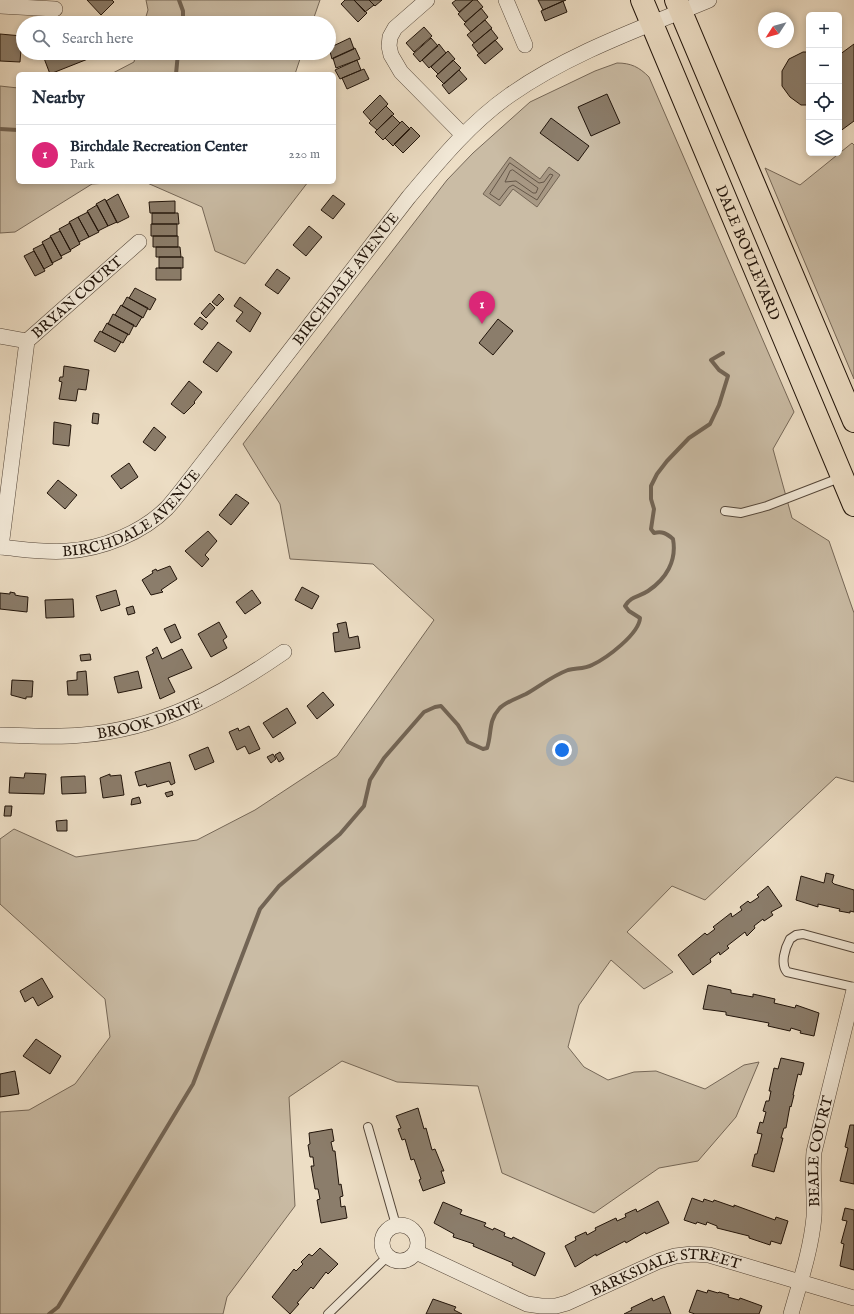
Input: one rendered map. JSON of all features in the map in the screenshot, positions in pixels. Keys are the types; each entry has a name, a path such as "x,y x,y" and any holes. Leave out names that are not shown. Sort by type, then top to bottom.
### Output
{"main road":[{"name":"DALE BOULEVARD","path":"642,0 854,505"},
{"path":"679,6 854,421"}],"street":[{"path":"427,0 395,28 390,37 391,55 401,72 463,135"},
{"path":"506,0 525,45"},
{"name":"BIRCHDALE AVENUE","path":"0,547 45,552 91,548 116,539 141,527 166,508 408,198 463,135 510,95 540,76 617,37 652,23 679,6 709,0"},
{"path":"0,6 55,9"},
{"name":"BRYAN COURT","path":"0,547 27,341 139,242"},
{"path":"0,336 27,341"},
{"name":"BROOK DRIVE","path":"0,735 43,737 83,735 123,729 156,720 212,697 242,681 284,652"},
{"name":"BEALE COURT","path":"791,1314 811,1241 814,1216 812,1170 814,1152 854,989"},
{"path":"396,1225 408,1227 416,1235 418,1247 416,1252 408,1260 403,1262 397,1262 386,1257 383,1252 381,1241 386,1230 396,1225"},
{"name":"BARKSDALE STREET","path":"416,1252 527,1304 541,1306 567,1303 659,1261 675,1256 692,1254 709,1255 854,1298"}],"lane":[{"path":"725,511 741,513 767,506 842,477"},
{"path":"854,948 803,934 796,935 790,939 784,958 784,969 788,972 854,989"},
{"path":"368,1127 396,1225"},
{"path":"328,1314 386,1257"}],"shaded area":[{"path":"146,0 320,0 314,16 146,16 148,10"},
{"path":"134,60 300,60 296,72 115,72 134,62"},
{"path":"617,63 634,66 649,77 794,412 773,449 792,518 829,541 854,613 854,782 836,777 705,900 672,886 627,932 673,972 644,989 611,960 579,1005 568,1047 584,1067 608,1080 634,1072 656,1071 705,1089 744,1065 759,1062 736,1117 698,1161 659,1168 594,1213 502,1173 478,1086 397,1082 342,1061 289,1097 295,1206 227,1297 223,1314 0,1314 0,1112 29,1110 75,1084 110,1037 105,999 0,904 0,839 14,829 76,857 197,840 255,810 337,756 434,620 373,564 290,559 280,504 243,444 447,180 473,153 530,102 595,71"},
{"path":"0,86 16,88 16,184 92,184 15,232 0,233"},
{"path":"852,143 854,145 854,379 765,168 800,185 836,156 842,156 842,151"},
{"path":"150,184 306,184 245,264 215,251 202,207"}],"water":[{"path":"510,157 540,179 549,167 560,175 537,207 513,189 500,206 483,194"}],"building":[{"path":"87,0 112,0 114,2 101,15"},
{"path":"345,0 354,0 367,13 358,22 341,4"},
{"path":"354,0 369,0 374,5 365,12"},
{"path":"369,0 382,0 375,6"},
{"path":"456,0 473,0 459,12 452,3"},
{"path":"473,0 477,0 483,7 465,22 458,14"},
{"path":"538,0 566,0 543,10"},
{"path":"563,1 567,12 545,21 541,11"},
{"path":"481,8 488,17 471,32 464,24"},
{"path":"485,20 492,28 474,43 467,35"},
{"path":"424,27 432,36 414,52 406,43"},
{"path":"491,29 498,38 479,54 472,45"},
{"path":"0,34 16,35 16,60 20,60 20,62 0,61"},
{"path":"350,38 354,49 336,57 336,45"},
{"path":"431,38 438,46 420,62 413,54"},
{"path":"495,40 503,49 485,64 477,55"},
{"path":"439,44 446,53 429,68 422,60"},
{"path":"854,44 854,121 842,130 842,84 842,53"},
{"path":"355,48 360,59 336,68 334,60 336,60 336,57"},
{"path":"448,51 455,59 438,74 431,67"},
{"path":"806,52 806,105 801,105 790,97 782,86 782,71 789,59"},
{"path":"45,60 85,60 55,72 49,72"},
{"path":"357,60 361,70 340,79 335,70"},
{"path":"453,60 461,68 444,84 436,76"},
{"path":"364,69 369,79 347,89 342,78"},
{"path":"459,70 467,79 449,94 442,85"},
{"path":"607,94 620,123 591,136 578,107"},
{"path":"380,95 388,104 371,121 363,112"},
{"path":"386,106 394,114 377,130 369,123"},
{"path":"392,115 400,123 383,140 375,132"},
{"path":"551,118 589,146 578,161 540,133"},
{"path":"402,121 410,129 393,146 385,138"},
{"path":"411,127 420,136 403,153 394,144"},
{"path":"118,194 129,217 117,223 106,201"},
{"path":"333,195 345,204 333,219 321,210"},
{"path":"105,199 117,222 108,226 96,204"},
{"path":"175,201 175,213 150,213 149,202"},
{"path":"97,205 108,226 98,231 87,211"},
{"path":"88,212 99,232 89,237 78,217"},
{"path":"152,213 178,213 179,224 152,224"},
{"path":"78,217 89,237 79,242 69,222"},
{"path":"70,223 80,244 70,250 59,229"},
{"path":"151,224 177,224 177,236 151,236"},
{"path":"309,226 322,237 306,256 293,245"},
{"path":"60,231 71,251 61,256 50,236"},
{"path":"153,236 178,236 178,247 153,247"},
{"path":"51,237 62,258 52,263 42,242"},
{"path":"43,244 53,264 44,269 33,249"},
{"path":"156,247 180,247 181,257 156,257"},
{"path":"34,251 45,271 35,276 24,256"},
{"path":"159,257 183,257 183,268 159,268"},
{"path":"156,268 181,268 181,280 156,280"},
{"path":"277,269 290,278 278,294 265,285"},
{"path":"135,288 156,299 150,310 129,298"},
{"path":"219,294 224,299 217,306 212,302"},
{"path":"127,297 148,308 143,318 122,306"},
{"path":"240,297 261,313 250,332 236,321 243,312 234,306"},
{"path":"210,303 215,308 206,318 201,313"},
{"path":"121,305 142,317 136,327 115,315"},
{"path":"113,314 134,325 129,335 108,324"},
{"path":"200,317 208,323 202,330 194,324"},
{"path":"498,319 513,331 493,355 479,343"},
{"path":"107,323 128,334 123,343 102,332"},
{"path":"100,331 121,342 115,352 94,341"},
{"path":"218,342 232,352 217,372 203,362"},
{"path":"64,366 89,370 86,390 78,389 76,401 59,399 62,382 59,381 60,377 63,377"},
{"path":"189,381 202,392 194,402 195,403 184,414 171,404"},
{"path":"93,413 99,414 98,424 92,423"},
{"path":"54,422 71,425 69,446 53,444"},
{"path":"154,427 166,437 155,451 143,442"},
{"path":"129,463 138,477 121,489 111,476"},
{"path":"58,480 77,495 65,509 47,493"},
{"path":"236,494 249,503 231,525 219,515"},
{"path":"208,531 217,541 205,555 209,559 202,567 185,551"},
{"path":"170,566 177,579 161,590 163,592 151,595 142,580 153,573 152,571 156,569 157,571"},
{"path":"302,587 319,596 312,609 295,600"},
{"path":"116,590 120,605 101,611 96,596"},
{"path":"252,590 261,603 245,614 236,602"},
{"path":"10,592 15,593 15,595 28,597 27,612 0,609 0,593 10,594"},
{"path":"73,599 74,617 46,618 45,600"},
{"path":"133,606 135,613 128,615 126,608"},
{"path":"219,622 227,637 223,640 227,648 211,657 198,634"},
{"path":"346,622 349,638 358,636 360,648 335,652 333,633 339,632 337,624"},
{"path":"175,624 181,638 171,643 164,629"},
{"path":"157,647 162,659 182,649 192,668 168,678 175,692 160,699 146,657 154,653 152,650"},
{"path":"90,654 91,660 81,661 80,655"},
{"path":"86,671 88,695 68,695 67,681 77,680 77,672"},
{"path":"138,671 142,688 118,693 114,677"},
{"path":"12,680 33,681 32,697 26,697 26,699 11,695"},
{"path":"323,692 334,705 317,719 307,706"},
{"path":"287,708 296,723 273,738 263,723"},
{"path":"249,726 260,749 249,754 245,746 237,750 229,732 238,728 239,731"},
{"path":"208,747 214,762 195,770 189,755"},
{"path":"280,752 284,759 279,762 275,755"},
{"path":"273,754 276,759 271,763 267,757"},
{"path":"170,762 175,783 171,785 169,781 147,787 146,784 139,786 135,772"},
{"path":"25,773 46,774 44,794 9,793 10,777 24,778"},
{"path":"110,774 110,776 121,775 124,795 103,798 100,778"},
{"path":"85,776 86,793 62,794 61,777"},
{"path":"172,791 173,795 167,797 165,793"},
{"path":"139,797 141,803 131,805 132,799"},
{"path":"5,806 12,806 11,816 4,816"},
{"path":"67,820 67,831 57,831 56,821"},
{"path":"826,873 834,875 832,882 834,884 854,890 854,912 850,911 850,913 839,911 840,909 818,904 818,907 796,900 801,876 824,883"},
{"path":"768,886 782,906 771,912 773,915 764,921 763,919 754,926 755,928 747,936 745,932 727,946 729,948 720,955 719,952 710,959 711,962 693,975 678,955 705,933 707,935 715,929 713,927 731,913 732,917 742,910 740,907 748,901 750,903 759,897 757,895"},
{"path":"42,978 53,997 38,1006 33,997 25,1002 20,991"},
{"path":"708,985 731,990 731,993 753,997 753,994 775,999 774,1003 795,1008 796,1005 819,1013 814,1036 800,1033 801,1031 791,1028 790,1031 768,1026 769,1023 726,1015 726,1012 703,1009"},
{"path":"36,1039 61,1056 50,1074 23,1056"},
{"path":"781,1058 804,1063 801,1075 798,1074 786,1128 784,1128 781,1138 783,1138 774,1172 752,1166 762,1134 757,1133 760,1122 763,1123 766,1112 763,1111 766,1101 769,1101 771,1091 769,1091 774,1068 778,1069"},
{"path":"15,1071 19,1094 0,1097 0,1074"},
{"path":"418,1108 424,1129 426,1128 432,1150 435,1149 444,1171 441,1171 445,1183 423,1191 419,1180 421,1179 414,1159 411,1160 405,1139 402,1140 398,1129 401,1128 396,1116"},
{"path":"850,1125 854,1125 854,1184 840,1181 848,1148 845,1147"},
{"path":"332,1129 334,1141 331,1142 333,1151 335,1151 339,1185 341,1184 343,1196 340,1197 341,1207 345,1206 347,1218 321,1223 317,1200 320,1199 318,1189 315,1189 311,1166 314,1166 313,1157 310,1157 308,1145 310,1144 309,1133"},
{"path":"692,1198 703,1202 704,1199 713,1202 714,1200 734,1207 734,1205 775,1220 776,1217 788,1221 781,1244 771,1241 770,1245 749,1238 749,1236 717,1228 717,1226 707,1222 706,1225 697,1222 696,1224 684,1220"},
{"path":"658,1201 669,1223 646,1234 645,1232 626,1243 625,1241 596,1256 596,1254 575,1267 565,1246 576,1240 575,1237 586,1232 587,1235 596,1230 595,1228 616,1218 617,1221 626,1217 625,1214 636,1209 637,1212"},
{"path":"443,1202 462,1210 460,1214 486,1223 484,1226 493,1230 494,1228 505,1233 504,1236 512,1239 513,1237 545,1253 535,1276 512,1265 513,1263 473,1246 474,1244 453,1237 454,1234 434,1223"},
{"path":"845,1208 854,1210 854,1270 840,1266 844,1244 841,1243 847,1221 842,1220"},
{"path":"320,1248 338,1264 328,1274 326,1272 313,1289 311,1287 297,1303 299,1304 290,1314 272,1297 294,1269 296,1271 303,1264 301,1262 309,1254 312,1256"},
{"path":"697,1290 707,1293 708,1290 719,1292 729,1295 728,1297 739,1300 740,1298 762,1306 759,1314 695,1314 689,1312"},
{"path":"664,1296 671,1314 624,1314 632,1310 631,1308 652,1298 653,1301"},
{"path":"433,1299 456,1307 454,1310 462,1314 426,1314"}],"waterway":[{"path":"179,0 183,11 183,16"},
{"path":"176,72 177,60"},
{"path":"0,129 16,130"},
{"path":"49,1314 58,1307 193,1084 260,909 279,886 340,834 364,806 370,780 384,758 424,712 441,706 458,725 468,742 483,749 487,748 493,718 499,709 508,702 526,694 562,672 586,667 598,662 621,645 634,631 640,618 629,611 625,606 633,598 648,591 665,575 672,562 674,547 673,539 668,535 659,532 654,533 651,529 654,509 651,499 651,486 657,474 667,461 689,438 710,424 719,405 728,376 719,370 711,360 723,353"}],"place":[{"name":"Birchdale Recreation Center","path":"482,324"}]}
